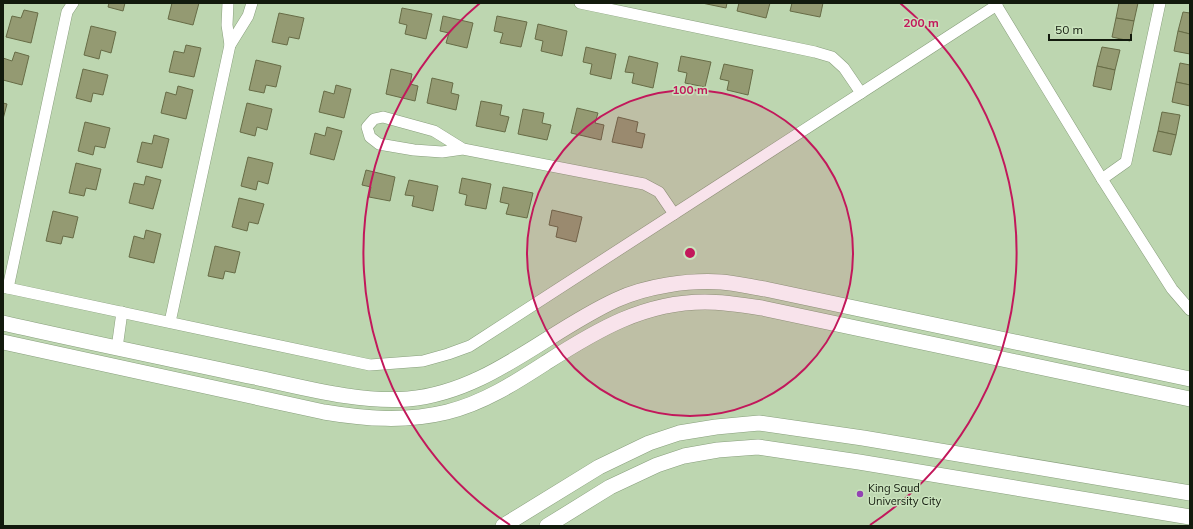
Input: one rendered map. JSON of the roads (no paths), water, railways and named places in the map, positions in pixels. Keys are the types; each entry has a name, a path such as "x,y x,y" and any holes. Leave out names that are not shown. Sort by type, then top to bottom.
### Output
{"main road":[{"path":"3,323 330,393 370,398 408,399 442,392 474,382 494,372 582,317 617,299 653,288 694,282 722,282 765,289 1190,379"},
{"path":"3,342 324,412 362,418 409,418 447,412 484,399 503,389 586,337 642,311 667,305 704,302 729,303 762,308 1190,399"},
{"path":"273,401 277,382"},
{"path":"503,526 599,466 649,444 679,433 716,427 759,423 863,438 1190,493"},
{"path":"547,526 610,487 657,465 684,456 718,450 758,447 859,462 1190,517"}],"street":[{"path":"228,3 227,25 230,46"},
{"path":"170,322 230,46 248,16 252,3"},
{"path":"580,3 807,50 832,57 844,68 861,93"},
{"path":"1102,179 1126,162 1160,3"},
{"path":"68,6 6,287 370,365 423,361 448,354 470,346 996,4 1102,179 1172,288 1190,310"},
{"path":"463,149 434,131 383,117 374,120 368,127 370,137 379,144 414,150 442,152 463,149 644,184 659,192 674,214"},
{"path":"117,348 122,312"}],"place":[{"name":"King Saud University City","path":"860,494"}]}
